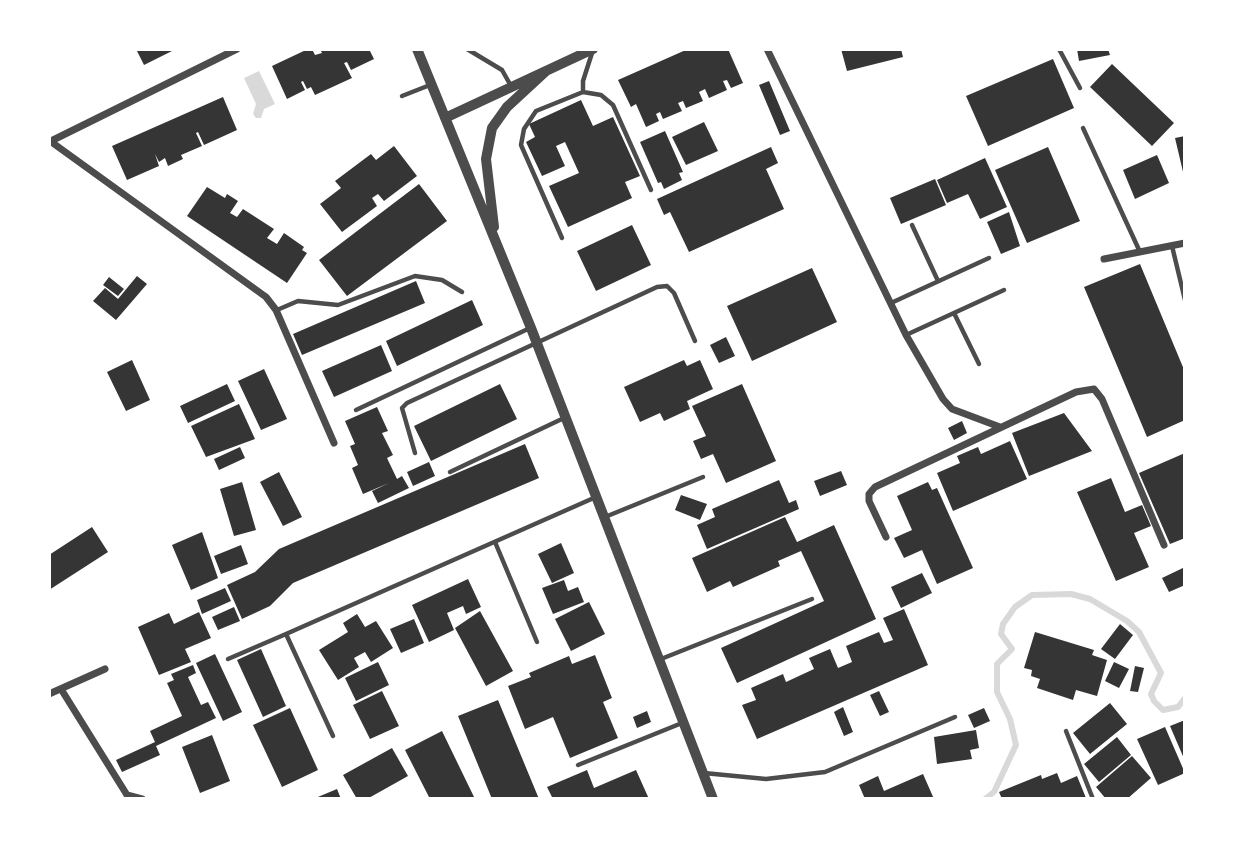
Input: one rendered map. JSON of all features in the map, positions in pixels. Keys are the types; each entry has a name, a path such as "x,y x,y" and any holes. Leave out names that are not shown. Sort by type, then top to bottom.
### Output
{"street":[{"path":"237,49 49,142 134,204 255,286 276,310 334,443"},
{"path":"417,49 531,328 657,660 713,799"},
{"path":"445,118 593,49"},
{"path":"767,49 906,335 952,410 1001,427"},
{"path":"495,239 486,147 492,128 507,107 546,71"},
{"path":"1104,259 1185,243"},
{"path":"886,537 869,501 869,494 875,486 1076,392 1094,389 1102,399 1164,545"},
{"path":"49,694 105,669"},
{"path":"61,689 127,796 142,799"}],"lane":[{"path":"467,49 502,70 512,86"},
{"path":"583,92 583,81 593,49"},
{"path":"1059,49 1080,88"},
{"path":"402,96 431,84"},
{"path":"562,238 521,145 524,128 536,111 583,92 601,95 613,105 651,190"},
{"path":"1083,128 1140,252"},
{"path":"912,225 939,281"},
{"path":"1172,246 1185,300"},
{"path":"891,303 989,257"},
{"path":"276,310 298,301 338,305 415,276 442,280 463,292"},
{"path":"415,453 402,408 407,403 646,292 667,286 674,293 695,341"},
{"path":"906,335 1004,290"},
{"path":"954,313 979,364"},
{"path":"356,410 531,328"},
{"path":"450,472 564,418"},
{"path":"604,517 704,477"},
{"path":"228,659 597,497"},
{"path":"495,542 537,642"},
{"path":"657,660 812,599"},
{"path":"286,634 333,736"},
{"path":"703,773 766,779 825,772 955,717"},
{"path":"578,765 682,723"},
{"path":"1066,731 1093,799"}],"shaded area":[{"path":"259,71 275,104 264,109 261,118 256,118 253,114 256,104 244,78"}],"building":[{"path":"136,49 176,49 144,65"},
{"path":"312,49 315,55 322,53 320,49 369,49 374,59 351,70 347,62 344,63 352,78 315,95 311,87 307,89 303,81 301,82 305,90 287,99 272,66"},
{"path":"688,49 728,49 743,83 731,88 727,80 723,81 727,90 709,98 705,89 699,92 703,101 686,108 683,101 678,103 682,111 663,119 660,112 656,114 659,121 646,127 636,104 631,107 618,80"},
{"path":"841,49 901,49 903,57 847,71"},
{"path":"1077,49 1108,49 1110,55 1079,61"},
{"path":"1053,59 1074,108 988,146 966,96"},
{"path":"1112,64 1174,123 1152,146 1090,87"},
{"path":"769,81 790,131 780,135 759,85"},
{"path":"223,97 237,130 204,145 198,132 196,133 202,146 181,155 183,159 168,166 165,158 159,162 155,154 159,166 127,180 112,146"},
{"path":"581,100 593,126 613,117 640,176 625,182 632,198 568,227 549,186 579,173 565,142 556,146 565,166 542,176 526,142 535,137 529,124"},
{"path":"704,122 718,151 686,165 672,137"},
{"path":"665,131 683,172 679,173 682,180 664,189 661,182 658,183 640,142"},
{"path":"1185,136 1185,176 1184,176 1175,138"},
{"path":"394,146 417,176 384,201 378,194 372,198 377,206 342,232 320,204 341,188 335,181 371,154 376,160"},
{"path":"771,147 778,163 766,169 784,209 689,252 670,212 664,215 657,199"},
{"path":"1048,147 1080,221 1027,243 995,170"},
{"path":"1157,155 1169,183 1135,199 1123,170"},
{"path":"985,158 1007,207 980,219 968,194 947,203 937,180"},
{"path":"935,179 946,205 901,224 890,198"},
{"path":"419,184 447,221 347,296 319,260"},
{"path":"207,187 225,198 227,194 238,201 230,213 237,217 243,209 274,229 267,238 277,244 284,233 304,247 302,250 307,253 287,283 187,216"},
{"path":"1009,212 1020,246 1001,254 987,222"},
{"path":"632,225 651,265 596,291 577,251"},
{"path":"1140,264 1185,372 1185,420 1147,437 1084,287"},
{"path":"812,268 837,322 752,361 727,306"},
{"path":"137,276 147,284 116,320 93,301 105,288 118,299"},
{"path":"109,277 124,289 118,296 103,285"},
{"path":"416,281 425,303 302,355 293,334"},
{"path":"472,300 483,325 397,366 386,341"},
{"path":"726,337 735,356 719,363 710,345"},
{"path":"381,345 392,371 334,397 322,371"},
{"path":"132,360 150,400 126,411 107,372"},
{"path":"684,360 687,366 700,360 713,389 687,401 690,409 664,421 660,413 640,422 624,387"},
{"path":"264,369 287,419 261,430 238,381"},
{"path":"227,384 235,401 188,423 180,406"},
{"path":"500,384 517,419 431,461 414,426"},
{"path":"742,384 776,461 726,483 713,454 701,459 693,441 706,436 692,406"},
{"path":"239,404 255,439 206,457 191,426"},
{"path":"377,407 388,431 382,433 393,455 387,458 397,479 402,476 409,488 378,503 372,491 389,483 363,494 352,468 358,465 350,446 355,444 345,421"},
{"path":"1064,413 1092,451 1029,476 1012,433"},
{"path":"962,421 967,433 954,440 948,428"},
{"path":"1010,441 1027,479 953,511 937,473 960,463 957,456 978,447 981,454"},
{"path":"525,444 539,478 293,583 270,606 242,619 227,585 255,572 279,549"},
{"path":"240,447 245,458 219,470 214,459"},
{"path":"1185,453 1185,538 1170,544 1139,473"},
{"path":"429,462 435,476 413,486 407,472"},
{"path":"841,471 847,485 820,496 814,481"},
{"path":"279,472 302,517 283,526 260,482"},
{"path":"1111,478 1125,512 1142,505 1151,526 1134,533 1149,567 1116,581 1077,492"},
{"path":"779,480 789,503 796,500 799,509 707,549 697,525 715,517 712,509"},
{"path":"242,482 256,530 234,536 220,489"},
{"path":"928,482 932,490 937,488 973,568 937,584 922,550 904,558 894,538 912,530 897,496"},
{"path":"681,495 707,504 700,520 675,510"},
{"path":"785,517 797,542 834,525 876,619 737,683 721,648 824,601 801,551 778,561 780,566 733,587 730,581 707,592 692,558"},
{"path":"92,527 108,552 49,590 49,555"},
{"path":"202,532 218,578 191,590 172,545"},
{"path":"561,543 574,573 552,583 538,554"},
{"path":"241,545 248,564 221,574 214,556"},
{"path":"1185,567 1185,585 1169,592 1162,578"},
{"path":"922,573 932,593 901,608 891,587"},
{"path":"468,579 481,607 466,614 463,606 447,613 454,630 429,642 412,605"},
{"path":"564,580 568,591 578,587 584,602 553,614 542,588"},
{"path":"225,588 231,601 202,614 197,600"},
{"path":"589,602 605,634 571,651 555,619"},
{"path":"234,607 240,621 218,630 212,617"},
{"path":"904,609 928,665 757,739 742,705 756,700 751,688 783,674 786,682 814,669 809,658 830,649 838,668 852,662 846,646 879,632 884,643 893,640 883,618"},
{"path":"480,611 513,671 486,686 455,628"},
{"path":"199,612 211,638 185,649 191,662 159,675 138,627 169,613 174,624"},
{"path":"357,614 365,627 376,621 393,648 371,662 365,652 354,658 359,667 338,680 319,650 348,632 343,623"},
{"path":"414,619 424,643 401,653 390,629"},
{"path":"1120,624 1133,635 1115,659 1101,649"},
{"path":"1035,632 1094,650 1092,655 1107,660 1097,696 1076,690 1073,700 1037,688 1040,679 1031,676 1032,670 1024,668"},
{"path":"261,649 286,706 263,717 237,660"},
{"path":"215,654 242,712 223,721 196,663"},
{"path":"595,655 612,698 603,702 618,738 570,758 553,717 525,729 508,686 531,677 529,673 569,656 572,664"},
{"path":"378,662 389,685 356,701 345,678"},
{"path":"1114,662 1129,669 1119,688 1105,681"},
{"path":"193,665 196,673 188,677 201,705 208,702 216,718 156,746 160,755 122,772 116,760 155,742 150,731 182,716 167,683 174,680 171,674"},
{"path":"1135,666 1144,668 1138,692 1130,691"},
{"path":"382,691 399,726 370,739 353,705"},
{"path":"879,691 889,712 880,716 870,695"},
{"path":"498,700 539,799 492,799 458,716"},
{"path":"1110,703 1127,724 1090,754 1073,733"},
{"path":"843,707 853,732 844,736 834,712"},
{"path":"290,708 318,770 282,787 253,725"},
{"path":"984,708 990,721 974,728 968,715"},
{"path":"647,711 651,722 637,728 633,717"},
{"path":"1185,720 1185,761 1170,726"},
{"path":"1165,727 1185,773 1158,785 1137,739"},
{"path":"976,730 979,748 970,750 972,759 937,764 934,737"},
{"path":"442,731 475,799 430,799 405,750"},
{"path":"212,735 230,781 200,793 182,747"},
{"path":"1117,737 1131,755 1099,782 1084,764"},
{"path":"392,748 408,776 367,799 357,799 343,775"},
{"path":"1132,756 1151,778 1127,799 1106,799 1096,787"},
{"path":"587,770 594,788 636,770 649,799 553,799 547,787"},
{"path":"1057,773 1061,783 1077,776 1086,798 1002,799 999,792 1041,775 1042,779"},
{"path":"923,774 934,799 865,799 859,785 878,776 884,791"},
{"path":"337,789 341,799 313,799"}],"waterway":[{"path":"985,799 994,792 1016,745 1010,719 997,692 997,664 1012,649 1001,634 1003,624 1015,607 1032,595 1071,594 1090,599 1127,621 1139,632 1161,673 1151,694 1154,701 1163,710 1178,707 1185,698"}]}
